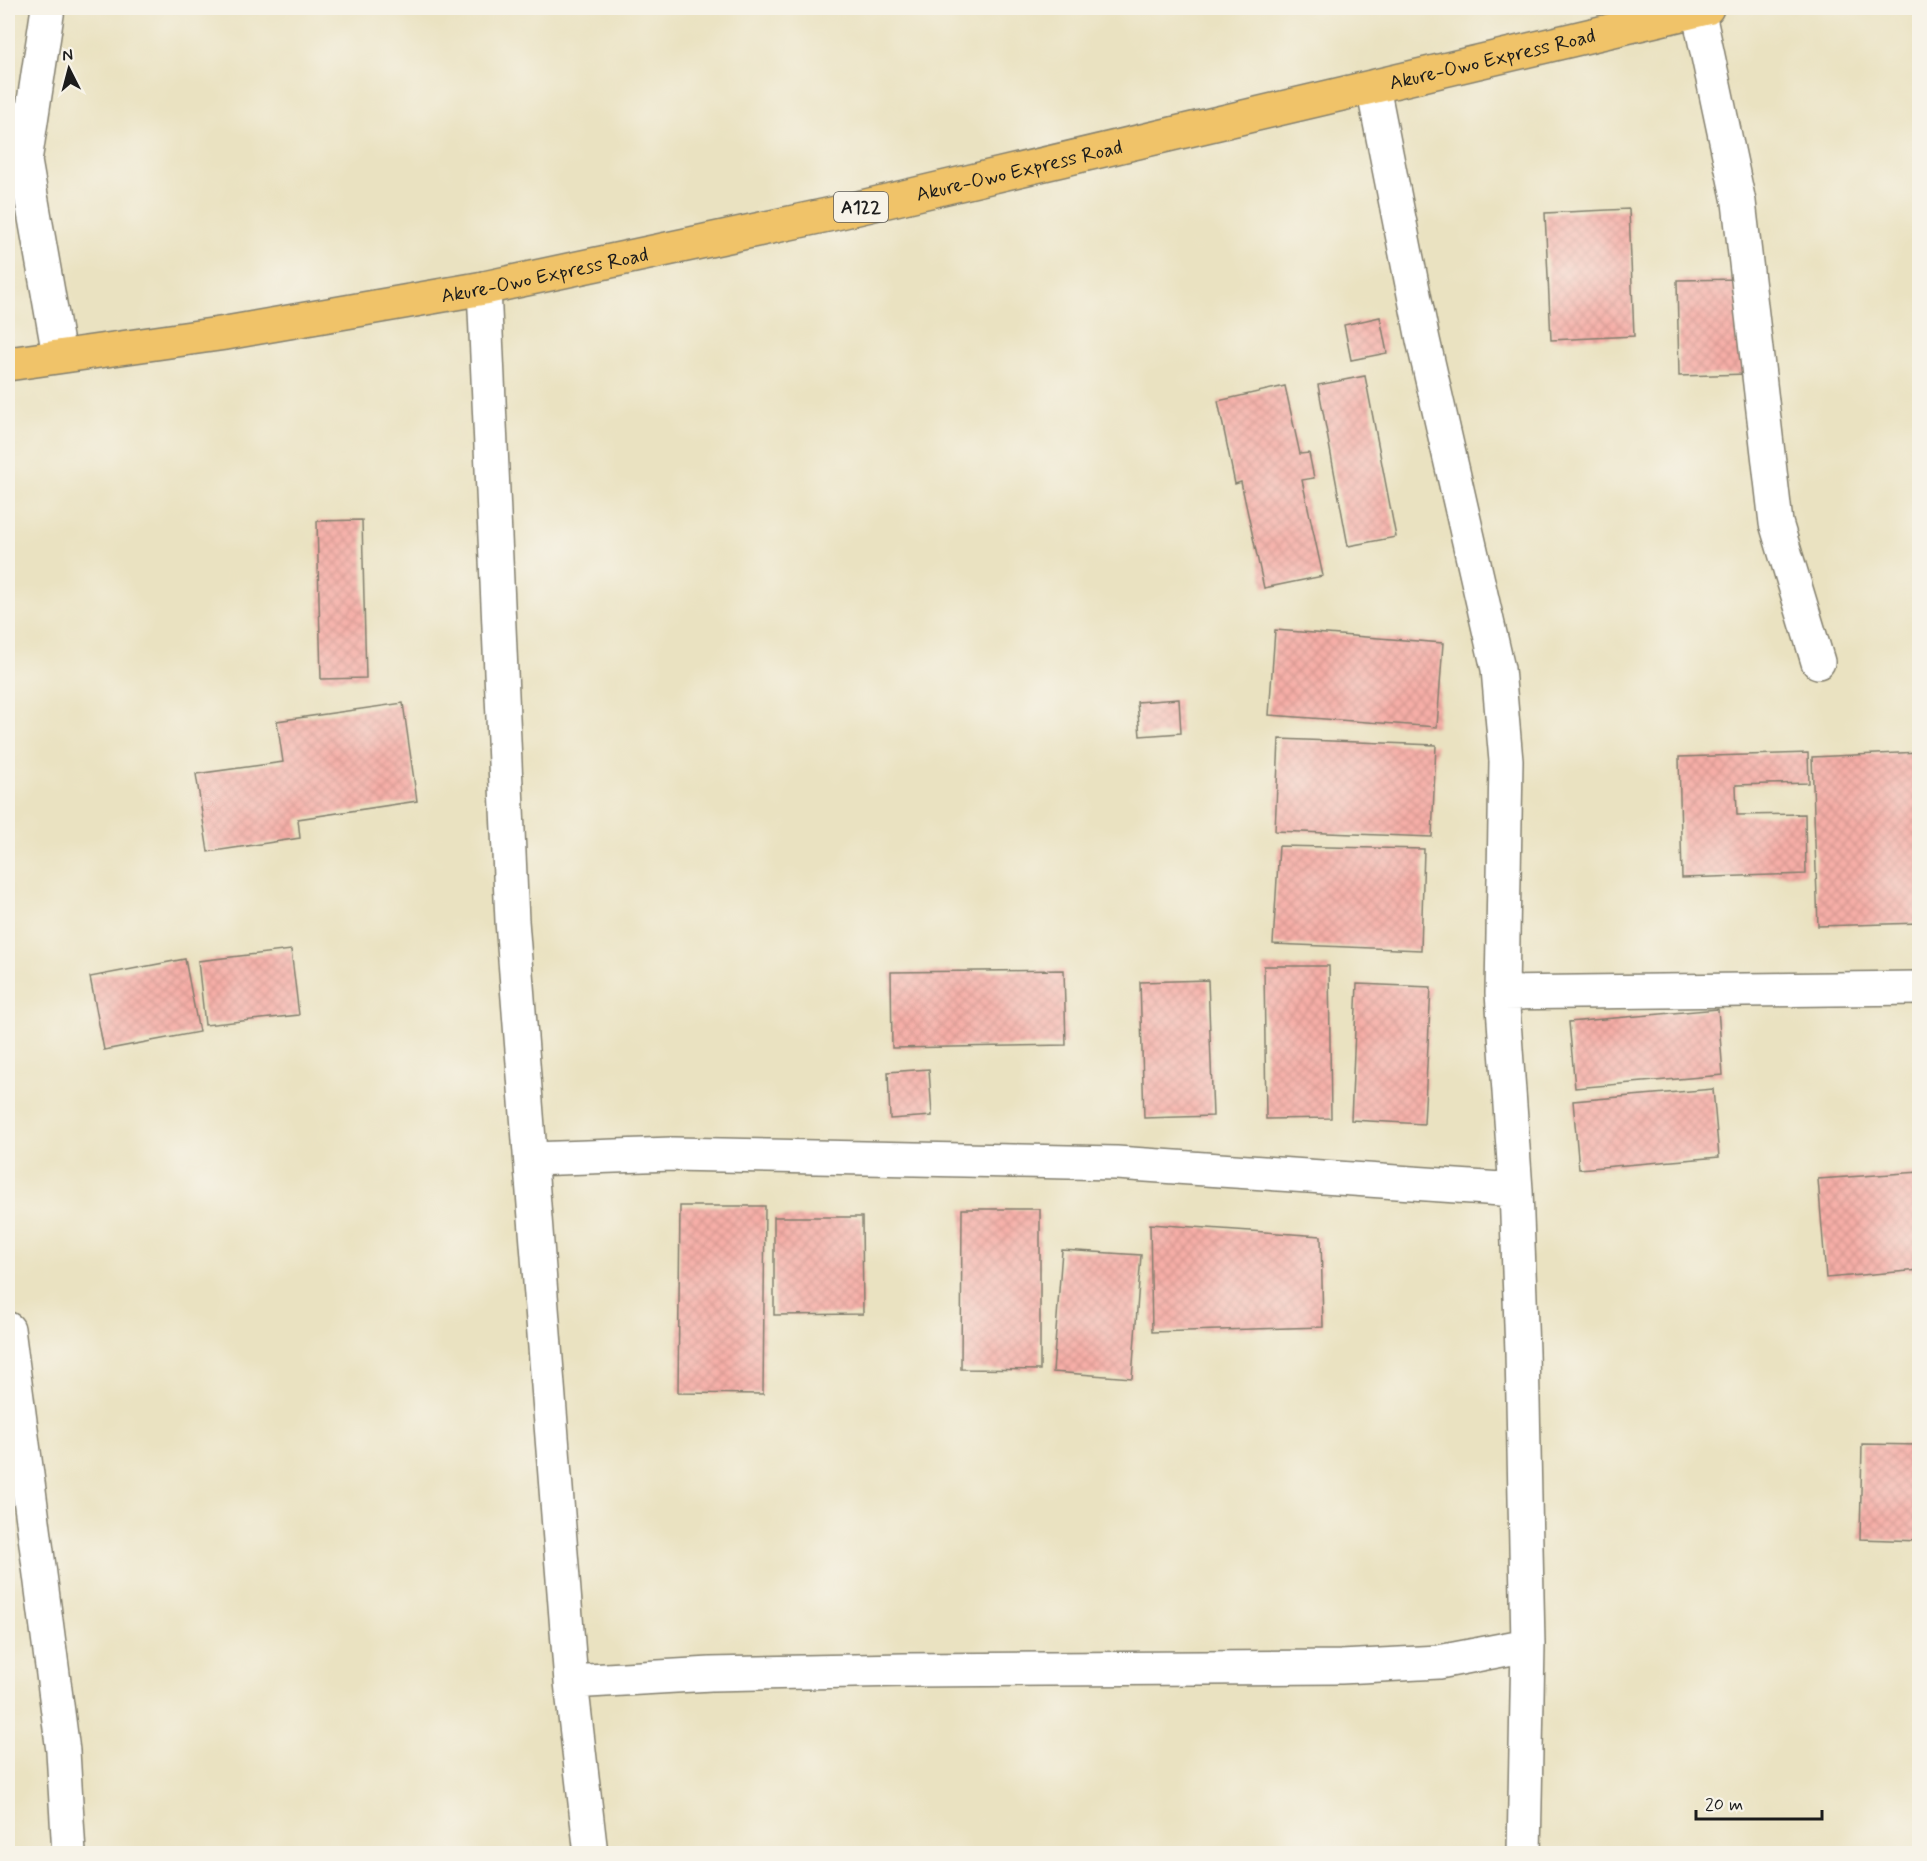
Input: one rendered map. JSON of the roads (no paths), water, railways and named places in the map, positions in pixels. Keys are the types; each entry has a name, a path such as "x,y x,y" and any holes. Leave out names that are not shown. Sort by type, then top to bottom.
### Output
{"highway":[{"name":"Akure-Owo Express Road","path":"8,364 226,333 483,288 832,214 1702,8"}],"street":[{"path":"48,8 37,86 16,158 59,356"},
{"path":"1702,8 1739,202 1776,523 1818,662"},
{"path":"1373,87 1423,340 1498,669 1506,761 1502,993 1516,1190 1528,1645 1524,1854"},
{"path":"483,288 512,921 571,1682 591,1854"},
{"path":"1502,993 1920,988"},
{"path":"531,1159 672,1154 1116,1163 1516,1190"},
{"path":"8,1329 63,1751 69,1854"},
{"path":"571,1682 711,1674 1341,1666 1439,1662 1528,1645"}]}
